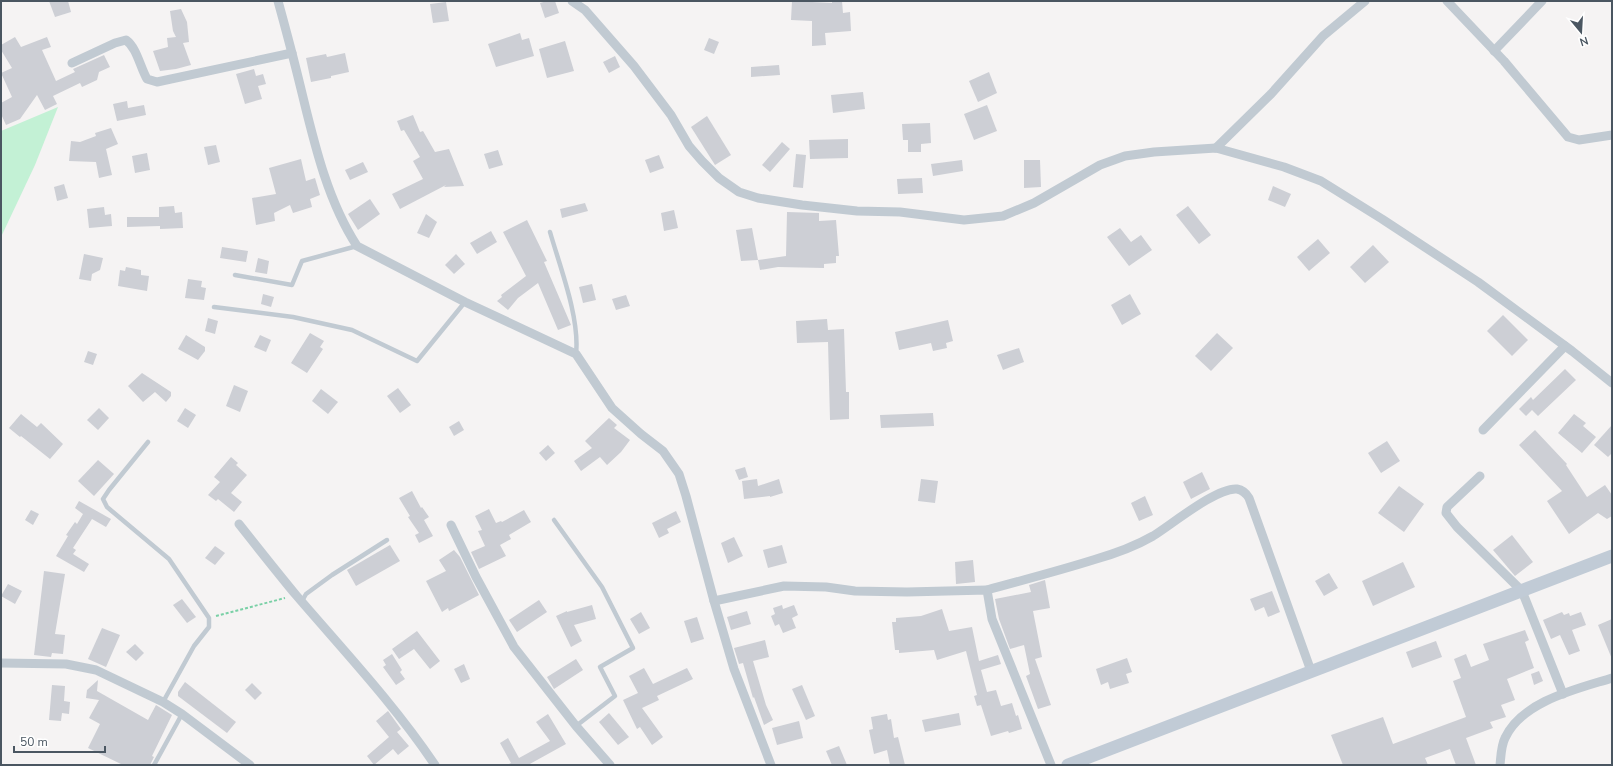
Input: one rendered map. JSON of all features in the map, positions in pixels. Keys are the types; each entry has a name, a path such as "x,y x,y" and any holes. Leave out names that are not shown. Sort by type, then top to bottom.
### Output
{"main road":[{"path":"1068,765 1612,556"}],"street":[{"path":"278,1 318,158 346,230 357,246 465,302 576,354 612,408 663,451 678,474 686,496 714,601 734,668 771,765"},
{"path":"572,1 584,6 634,66 671,115 689,146 702,161 719,178 739,192 758,198 802,205 857,211 900,212 964,220 1003,216 1034,203 1076,181 1100,166 1125,156 1154,152 1216,148 1284,166 1321,181 1478,282 1565,346 1612,383"},
{"path":"1216,148 1271,94 1323,36 1365,1"},
{"path":"1447,1 1494,51 1568,137 1576,140 1612,135"},
{"path":"1494,51 1542,1"},
{"path":"72,63 115,43 126,40 132,45 147,79 157,82 292,53"},
{"path":"1483,430 1565,346"},
{"path":"1480,476 1449,505 1446,513 1457,527 1522,591 1563,694"},
{"path":"714,601 784,586 826,587 855,591 906,592 987,590 1078,565 1129,548 1151,537 1191,509 1227,491 1239,489 1245,492 1249,498 1311,671"},
{"path":"239,524 299,598 409,727 435,765"},
{"path":"451,525 476,577 514,647 576,726 610,765"},
{"path":"987,590 992,619 1051,765"},
{"path":"1,663 66,664 96,670 163,702 182,714 250,765"},
{"path":"1500,765 1502,745 1505,738 1513,724 1527,712 1563,694 1612,678"}],"lane":[{"path":"550,232 573,314 577,342 576,354"},
{"path":"235,275 292,286 302,261 357,246"},
{"path":"214,307 293,317 352,330 418,361 465,302"},
{"path":"148,442 103,499 107,508 169,559 209,618 209,627 194,646 163,702"},
{"path":"554,520 602,587 633,648 600,667 615,696 576,726"},
{"path":"299,598 387,540"},
{"path":"154,765 182,714"}],"path":[{"path":"209,618 299,598"}],"green space":[{"path":"58,107 35,165 1,237 1,131"}],"building":[{"path":"49,1 68,1 71,12 55,17"},
{"path":"555,1 559,13 545,18 540,3"},
{"path":"792,1 832,3 832,1 842,1 843,13 850,12 851,31 825,33 826,45 812,46 812,21 791,20"},
{"path":"446,2 449,21 433,23 430,4"},
{"path":"181,9 187,22 189,42 183,43 191,65 160,71 153,51 168,47 167,38 176,37 173,31 170,11"},
{"path":"520,33 522,40 529,38 534,56 496,67 488,44"},
{"path":"15,37 21,47 47,37 51,47 42,50 56,81 75,72 73,69 104,55 110,67 99,72 97,80 82,87 80,83 53,96 57,104 45,110 37,95 20,119 6,125 1,114 1,103 12,97 1,73 12,68 1,50 1,45"},
{"path":"709,38 719,42 714,54 704,50"},
{"path":"565,41 574,71 547,78 539,49"},
{"path":"345,53 349,72 331,76 331,78 311,82 306,58 326,54 327,57"},
{"path":"615,56 620,67 609,73 603,62"},
{"path":"779,65 780,75 751,77 751,67"},
{"path":"254,69 256,76 263,74 266,84 258,86 262,99 245,104 236,74"},
{"path":"989,72 997,93 978,102 969,81"},
{"path":"863,92 865,109 833,113 831,95"},
{"path":"127,101 128,108 144,105 146,115 117,121 113,104"},
{"path":"987,105 997,131 974,140 964,114"},
{"path":"413,115 420,132 423,131 435,152 449,149 464,186 444,187 446,185 400,209 392,194 423,179 413,161 420,157 404,130 401,131 397,121"},
{"path":"707,116 731,155 715,165 691,127"},
{"path":"930,123 931,143 921,144 921,152 908,152 908,140 903,140 902,124"},
{"path":"111,128 118,144 106,149 112,175 99,178 96,162 69,161 71,141 80,142 96,136 95,133"},
{"path":"848,139 848,158 810,159 809,140"},
{"path":"782,142 790,149 770,172 762,165"},
{"path":"216,145 220,162 208,165 204,147"},
{"path":"498,150 503,165 489,169 484,154"},
{"path":"147,153 150,170 135,173 132,156"},
{"path":"796,154 806,155 803,188 793,187"},
{"path":"659,155 664,168 650,173 645,160"},
{"path":"301,159 306,181 315,178 320,195 310,199 312,207 293,213 290,205 274,213 275,221 256,225 252,198 276,194 269,168"},
{"path":"962,160 963,171 933,176 931,164"},
{"path":"1024,160 1040,160 1041,187 1024,188"},
{"path":"363,162 368,172 350,180 345,170"},
{"path":"922,178 923,193 898,194 897,179"},
{"path":"64,184 68,198 57,201 54,187"},
{"path":"1273,186 1291,194 1285,207 1268,200"},
{"path":"370,199 380,214 358,230 348,214"},
{"path":"585,203 588,211 562,218 560,209"},
{"path":"174,206 175,213 182,212 183,228 160,229 160,226 127,227 127,217 159,217 159,207"},
{"path":"1188,206 1211,235 1199,244 1176,215"},
{"path":"104,207 105,215 111,214 112,226 89,228 87,209"},
{"path":"674,210 678,228 664,231 661,213"},
{"path":"787,212 819,213 819,221 836,220 839,256 836,256 836,263 824,264 824,268 778,267 760,270 758,260 786,256"},
{"path":"426,214 437,222 429,238 417,233"},
{"path":"527,220 547,261 544,262 571,325 558,330 538,283 518,298 508,310 497,301 502,297 501,295 526,276 503,232"},
{"path":"752,228 758,260 741,261 736,230"},
{"path":"1120,228 1131,242 1141,235 1152,250 1129,266 1107,237"},
{"path":"491,231 497,242 477,254 470,243"},
{"path":"1318,239 1330,253 1309,271 1297,257"},
{"path":"1373,245 1389,262 1365,283 1350,267"},
{"path":"222,247 248,251 246,262 220,258"},
{"path":"84,254 103,258 100,270 92,274 91,281 79,279"},
{"path":"456,254 465,264 454,274 445,265"},
{"path":"258,258 269,261 267,274 255,272"},
{"path":"126,267 141,270 141,275 149,276 147,291 118,286 120,270 125,271"},
{"path":"188,279 202,281 201,287 206,288 204,300 185,298"},
{"path":"592,284 596,300 583,303 579,287"},
{"path":"263,294 274,297 271,307 261,304"},
{"path":"1130,294 1141,314 1122,325 1111,305"},
{"path":"626,295 630,306 616,310 612,299"},
{"path":"1503,315 1528,340 1512,356 1487,331"},
{"path":"208,318 218,321 215,334 205,331"},
{"path":"827,319 828,330 844,329 846,392 849,392 849,419 830,420 828,342 797,343 796,321"},
{"path":"948,320 953,341 946,343 947,348 933,351 931,343 899,350 895,332"},
{"path":"310,333 324,341 320,347 323,349 307,373 291,363"},
{"path":"1217,333 1233,348 1211,371 1195,356"},
{"path":"186,335 205,347 205,351 198,360 178,349"},
{"path":"260,335 271,340 266,352 254,347"},
{"path":"1019,348 1024,362 1003,370 997,355"},
{"path":"88,351 97,354 93,365 84,362"},
{"path":"1565,369 1576,380 1538,416 1532,410 1526,416 1519,409 1531,397 1533,400"},
{"path":"142,373 171,392 171,396 166,402 155,392 143,402 128,386"},
{"path":"234,385 248,391 240,412 226,406"},
{"path":"398,388 411,405 400,413 387,396"},
{"path":"321,389 338,402 328,414 312,401"},
{"path":"99,408 109,418 98,430 87,420"},
{"path":"185,408 196,415 188,428 177,421"},
{"path":"933,413 934,426 881,428 880,415"},
{"path":"21,414 37,427 41,423 63,444 50,459 9,428"},
{"path":"1574,414 1586,423 1583,426 1596,437 1582,453 1558,433"},
{"path":"609,418 617,425 614,428 630,440 621,452 607,465 600,457 581,471 574,461 592,448 585,441"},
{"path":"459,421 464,430 454,436 449,427"},
{"path":"1612,425 1612,453 1608,457 1594,445"},
{"path":"1535,430 1567,464 1566,465 1587,497 1605,485 1612,495 1612,516 1607,519 1598,513 1569,534 1547,501 1562,491 1519,445"},
{"path":"1387,441 1400,461 1381,473 1368,453"},
{"path":"548,445 555,453 546,461 539,453"},
{"path":"231,457 238,463 236,465 247,475 231,493 242,502 234,512 218,499 216,501 208,495 220,482 214,477"},
{"path":"98,460 114,474 94,496 78,481"},
{"path":"745,467 748,477 739,480 735,470"},
{"path":"1202,472 1210,489 1191,499 1183,482"},
{"path":"757,479 758,486 779,479 783,493 770,497 744,499 742,481"},
{"path":"921,479 938,481 935,503 918,501"},
{"path":"1399,486 1424,504 1404,532 1378,513"},
{"path":"412,491 421,508 422,507 429,517 424,520 433,536 419,543 415,535 419,533 408,517 410,516 399,498"},
{"path":"1145,496 1153,515 1139,521 1131,503"},
{"path":"79,501 111,519 106,527 92,519 73,548 76,550 73,554 89,564 84,572 56,556 68,536 66,535 75,522 77,524 83,514 75,508"},
{"path":"489,509 496,523 502,522 524,510 531,522 509,535 511,539 500,545 506,556 479,569 471,552 485,546 478,531 482,530 475,516"},
{"path":"31,510 39,514 33,525 25,520"},
{"path":"676,511 681,522 667,529 669,533 659,538 652,523"},
{"path":"1512,535 1533,562 1515,576 1493,550"},
{"path":"734,537 743,556 728,563 721,543"},
{"path":"390,545 400,561 356,586 347,570"},
{"path":"782,545 787,563 768,568 763,550"},
{"path":"215,546 225,553 215,565 205,558"},
{"path":"454,550 460,557 479,595 449,611 448,608 442,612 426,581 446,571 439,560"},
{"path":"973,560 975,582 956,584 955,562"},
{"path":"1403,562 1415,587 1373,606 1362,581"},
{"path":"44,571 65,574 55,634 65,635 63,654 52,653 51,657 34,655"},
{"path":"1329,573 1338,588 1324,596 1315,581"},
{"path":"1045,580 1050,608 1033,611 1042,657 1035,659 1051,705 1038,709 1026,676 1030,674 1024,645 1010,649 999,619 995,599 1031,592 1029,585"},
{"path":"8,584 22,591 15,604 1,596"},
{"path":"1272,591 1280,612 1268,617 1264,607 1255,611 1250,599"},
{"path":"182,599 196,617 187,623 173,605"},
{"path":"539,600 547,612 517,632 509,620"},
{"path":"592,605 596,619 574,625 582,641 571,647 556,616 567,611"},
{"path":"782,605 783,609 794,605 798,615 792,618 796,628 783,633 779,624 775,626 771,616 775,614 773,608"},
{"path":"942,609 949,631 972,627 979,661 998,655 1001,664 981,670 987,692 996,690 1001,706 1012,703 1016,716 1018,715 1022,729 991,736 981,705 977,706 974,696 977,695 966,651 937,660 934,650 899,653 899,650 895,650 892,622 896,622 896,618 921,616"},
{"path":"747,611 751,624 731,630 727,617"},
{"path":"641,612 650,628 639,634 630,619"},
{"path":"1562,612 1564,615 1569,613 1570,616 1581,612 1586,625 1572,630 1580,651 1569,655 1560,635 1551,639 1543,620"},
{"path":"697,617 704,639 691,643 684,621"},
{"path":"1612,619 1612,659 1598,625"},
{"path":"102,628 120,635 106,667 88,659"},
{"path":"1525,630 1529,640 1525,642 1534,668 1507,679 1515,700 1501,705 1506,717 1490,722 1493,728 1466,738 1476,765 1456,765 1450,749 1425,758 1428,765 1343,765 1331,735 1383,717 1393,744 1466,717 1453,681 1461,678 1454,659 1466,654 1471,667 1489,660 1483,644"},
{"path":"417,631 440,661 430,669 414,649 399,659 392,649"},
{"path":"765,640 769,657 753,661 766,705 773,720 764,725 754,697 753,698 743,663 739,664 734,648"},
{"path":"1436,641 1442,657 1412,668 1406,652"},
{"path":"135,644 144,653 136,661 126,652"},
{"path":"392,654 402,670 400,672 405,679 396,685 383,667 386,665 383,660"},
{"path":"1127,658 1132,672 1126,674 1129,683 1110,689 1108,682 1101,685 1096,669"},
{"path":"576,659 583,670 554,689 547,677"},
{"path":"464,664 470,679 461,683 454,669"},
{"path":"644,668 653,684 687,668 693,679 657,696 659,700 642,708 663,737 652,745 640,727 637,729 623,700 638,693 629,676"},
{"path":"1539,671 1543,681 1534,685 1531,674"},
{"path":"98,680 97,691 148,720 156,705 172,715 152,756 154,757 150,765 123,765 88,748 100,724 89,718 99,700 86,698 87,690"},
{"path":"185,682 236,722 227,733 178,696 178,692"},
{"path":"252,683 262,693 255,700 245,690"},
{"path":"52,685 65,686 64,701 70,702 69,714 62,713 61,721 49,720"},
{"path":"802,685 815,716 806,720 792,689"},
{"path":"388,711 401,729 397,732 409,746 398,755 393,749 374,765 367,756 389,737 376,721"},
{"path":"609,713 629,737 618,745 599,722"},
{"path":"959,713 961,725 925,732 922,720"},
{"path":"548,714 566,744 528,765 507,765 511,763 500,743 508,738 519,758 550,741 536,722"},
{"path":"887,714 888,720 891,719 894,738 898,737 905,765 890,765 887,750 874,754 869,730 873,729 871,717"},
{"path":"799,721 803,738 777,745 772,728"},
{"path":"839,746 847,765 832,765 826,751"}]}
